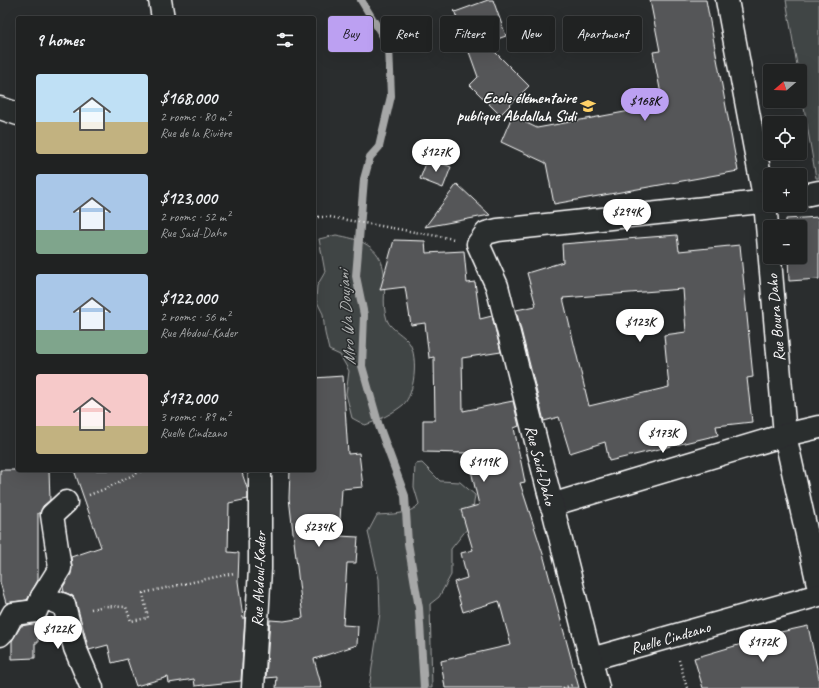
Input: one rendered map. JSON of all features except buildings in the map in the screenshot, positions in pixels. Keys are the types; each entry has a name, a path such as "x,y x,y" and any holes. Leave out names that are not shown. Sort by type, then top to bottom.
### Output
{"street":[{"path":"160,0 162,16"},
{"name":"Rue Boura Daho","path":"727,0 763,181"},
{"path":"0,108 16,113"},
{"path":"807,195 819,192"},
{"path":"478,244 486,233 498,230 763,201"},
{"name":"Rue Boura Daho","path":"768,212 785,435 819,589"},
{"name":"Rue Said-Daho","path":"478,244 497,286 598,688"},
{"path":"551,505 785,435 819,427"},
{"name":"Rue Abdoul-Kader","path":"253,688 260,569 260,472"},
{"path":"0,635 13,614 36,611 42,597 60,568 52,514 66,502"},
{"name":"Ruelle Cindzano","path":"591,659 819,595"},
{"path":"42,597 64,605 76,648 92,688"}],"path":[{"path":"316,218 330,217 478,244"},
{"path":"66,502 105,490 139,472"},
{"path":"66,614 105,606 126,607 131,621 148,618 143,593 224,575 260,569"}],"shaded area":[{"path":"786,0 819,0 819,178 816,178 807,125 807,116 805,116 804,108 807,108 807,64 797,64"},
{"path":"336,235 360,241 373,249 378,255 384,272 384,307 387,320 392,327 408,341 414,358 413,385 407,400 403,405 390,414 365,425 352,418 346,394 349,371 340,355 329,350 323,314 316,300 317,286 325,272 319,239"},
{"path":"422,463 440,481 460,482 475,495 471,524 451,549 451,575 439,597 430,604 432,688 369,688 380,613 379,579 368,532 377,515 405,512 415,508 419,504 414,487 415,464"}],"waterway":[{"name":"Mro Wa Doujani","path":"361,0 389,46 391,96 379,147 370,157 364,179 356,276 364,315 362,366 379,426 405,496 408,543 419,608 424,688"}],"place":[{"name":"Ecole élémentaire publique Abdallah Sidi","path":"588,106"}]}
